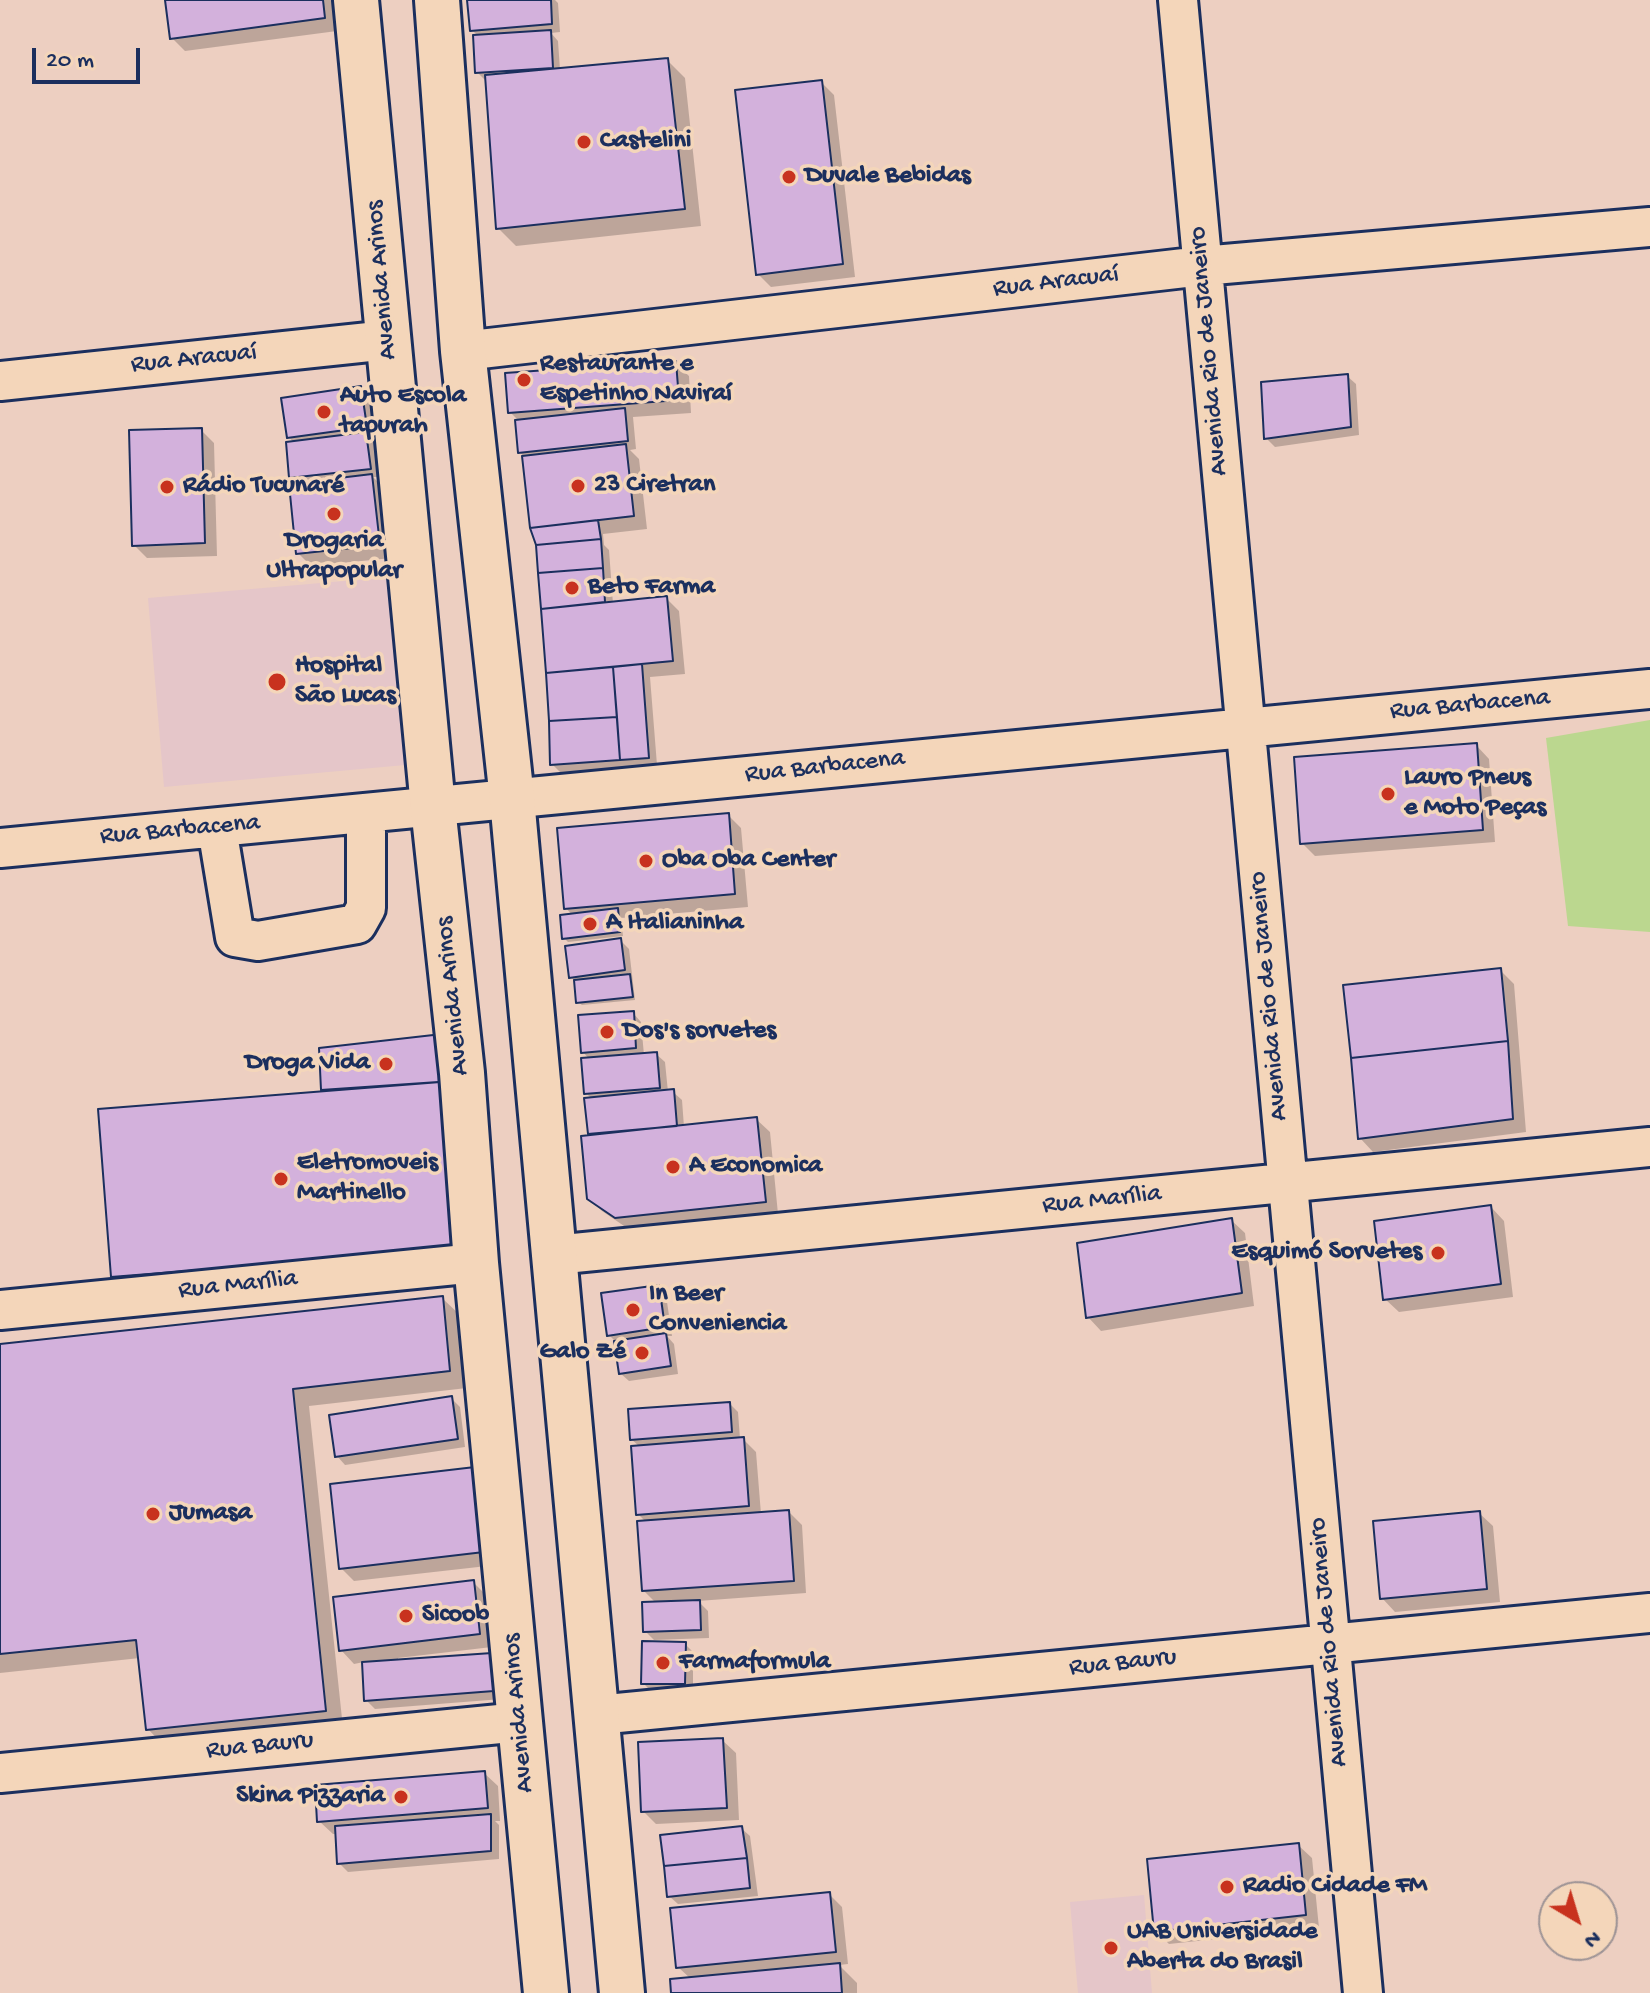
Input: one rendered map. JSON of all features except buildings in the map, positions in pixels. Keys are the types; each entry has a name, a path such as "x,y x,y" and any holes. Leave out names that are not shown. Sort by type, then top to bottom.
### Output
{"main road":[{"name":"Avenida Arinos","path":"356,0 433,807 461,1060 476,1263 546,1993"},
{"path":"437,0 463,351 512,799 622,1993"}],"street":[{"name":"Avenida Rio de Janeiro","path":"1178,0 1363,1993"},
{"name":"Rua Aracuaí","path":"463,351 1202,266 1650,227"},
{"name":"Rua Aracuaí","path":"0,381 388,340"},
{"name":"Rua Barbacena","path":"0,848 1650,689"},
{"path":"217,828 235,937 258,941 357,924 366,908 366,813"},
{"name":"Rua Marília","path":"554,1255 1650,1147"},
{"name":"Rua Marília","path":"0,1310 476,1263"},
{"name":"Rua Bauru","path":"597,1715 1650,1613"},
{"name":"Rua Bauru","path":"0,1773 520,1722"}],"shaded area":[{"name":"Hospital São Lucas","path":"390,577 405,765 164,787 148,598"},
{"name":"UAB Universidade Aberta do Brasil","path":"1144,1895 1152,1993 1078,1993 1070,1902"}],"green space":[{"path":"1650,720 1650,932 1568,926 1546,738"}],"place":[{"name":"Castelini","path":"584,142"},
{"name":"Duvale Bebidas","path":"789,177"},
{"name":"Restaurante e Espetinho Naviraí","path":"524,380"},
{"name":"Auto Escola tapurah","path":"324,412"},
{"name":"23 Ciretran","path":"578,486"},
{"name":"Rádio Tucunaré","path":"167,487"},
{"name":"Drogaria Ultrapopular","path":"334,514"},
{"name":"Beto Farma","path":"572,588"},
{"name":"Hospital São Lucas","path":"277,682"},
{"name":"Lauro Pneus e Moto Peças","path":"1388,794"},
{"name":"Oba Oba Center","path":"646,861"},
{"name":"A Italianinha","path":"590,924"},
{"name":"Dos's sorvetes","path":"607,1032"},
{"name":"Droga Vida","path":"386,1064"},
{"name":"A Economica","path":"673,1167"},
{"name":"Eletromoveis Martinello","path":"281,1179"},
{"name":"Esquimó Sorvetes","path":"1438,1253"},
{"name":"In Beer Conveniencia","path":"633,1310"},
{"name":"Galo Zé","path":"642,1353"},
{"name":"Jumasa","path":"153,1514"},
{"name":"Sicoob","path":"406,1616"},
{"name":"Farmaformula","path":"663,1663"},
{"name":"Skina Pizzaria","path":"401,1797"},
{"name":"Radio Cidade FM","path":"1227,1887"},
{"name":"UAB Universidade Aberta do Brasil","path":"1111,1948"}]}
